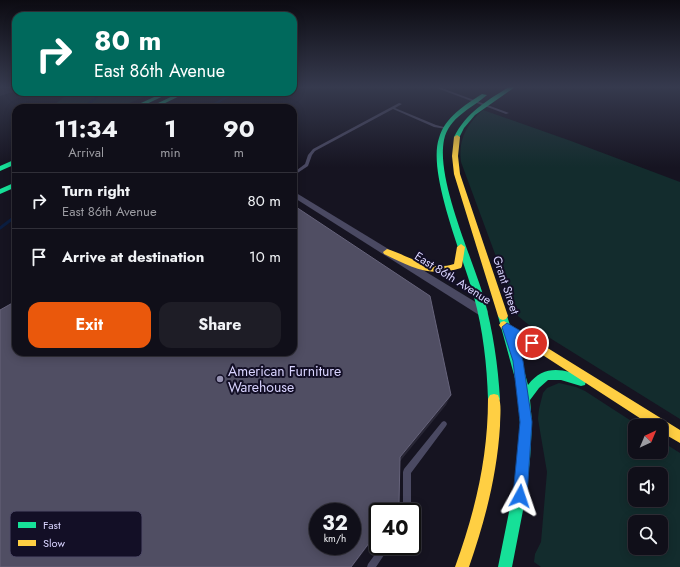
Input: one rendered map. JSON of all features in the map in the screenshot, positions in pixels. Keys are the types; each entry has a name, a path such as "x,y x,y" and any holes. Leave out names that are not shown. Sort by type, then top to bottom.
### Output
{"main road":[{"path":"457,113 446,128 439,145 439,163 483,312 494,370 495,416 492,464 480,515 462,567"},
{"name":"Grant Street","path":"475,113 461,126 454,142 454,160 518,361 526,422 520,496 505,567"},
{"path":"0,164 12,160"},
{"path":"0,169 12,163"},
{"path":"0,178 12,173"},
{"path":"0,184 12,178"},
{"path":"0,192 12,186"},
{"path":"387,252 436,271 453,270 458,266 461,241"},
{"name":"East 86th Avenue","path":"483,312 680,438"},
{"path":"524,401 534,382 545,375 562,374 606,390"}],"street":[{"name":"East 86th Avenue","path":"297,196 483,312"}],"lane":[{"path":"297,172 308,165 310,155 314,150 383,113"},
{"path":"406,113 435,126 446,128"},
{"path":"407,503 407,472 444,424"},
{"path":"370,567 379,555"}],"green space":[{"path":"480,113 493,113 680,182 680,419 529,325 518,316 461,162 460,154 464,133"},
{"path":"559,383 576,387 585,391 628,419 628,459 668,459 668,445 680,453 680,567 541,567 534,562 535,554 541,542 547,472 538,419 543,393 547,388"}],"building":[{"name":"American Furniture Warehouse","path":"297,208 430,296 451,395 400,457 399,503 369,503 369,543 361,554 361,503 309,503 309,555 360,555 351,567 0,567 0,310 12,303 12,356 297,356"}],"waterway":[{"path":"0,228 12,219"}],"traffic: fast":[{"path":"458,113 448,125 441,140 440,155 442,173 446,194 479,297 485,322 491,360 494,399"},
{"path":"457,137 461,128 474,113"},
{"path":"0,169 12,163"},
{"path":"0,192 12,186"},
{"path":"503,316 522,382 526,423 526,441 522,477 505,567"},
{"path":"523,401 535,384 547,376 554,374 561,375 581,381"}],"traffic: slow":[{"path":"457,137 455,156 457,174 503,316"},
{"path":"387,252 413,264 440,270 458,266 461,247"},
{"path":"504,325 680,437"},
{"path":"462,567 476,526 486,484 493,442 494,399"}],"place":[{"name":"American Furniture Warehouse","path":"220,379"}],"route":[{"path":"520,496 526,422 518,361 507,327 532,343"}]}
